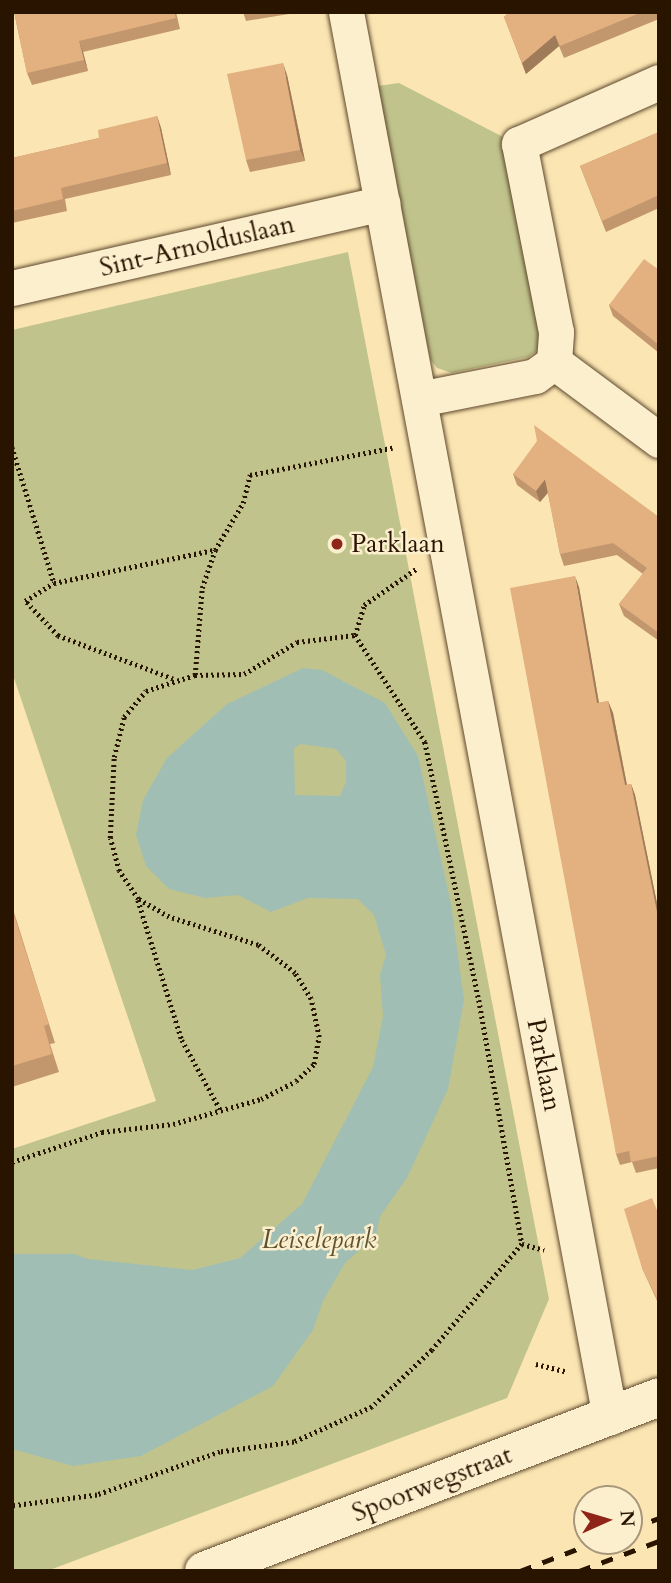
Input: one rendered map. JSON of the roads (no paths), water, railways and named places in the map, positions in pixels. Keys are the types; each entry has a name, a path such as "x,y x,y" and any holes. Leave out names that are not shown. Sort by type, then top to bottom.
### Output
{"street":[{"name":"Parklaan","path":"346,12 610,1417"},
{"path":"554,362 556,332 520,144 659,82"},
{"name":"Sint-Arnolduslaan","path":"12,288 382,203"},
{"path":"419,399 534,376 554,362"},
{"path":"554,362 659,440"},
{"name":"Spoorwegstraat","path":"204,1571 659,1397"}],"water":[{"path":"303,668 322,670 385,703 418,756 451,904 464,1000 448,1089 407,1178 380,1216 376,1236 345,1263 323,1301 313,1330 273,1386 141,1456 73,1466 12,1449 12,1254 74,1254 88,1259 192,1270 240,1258 302,1204 373,1067 383,1016 380,975 386,955 374,915 358,899 308,898 271,912 238,895 205,898 169,889 146,866 136,835 143,800 167,758 227,704","holes":["301,744 336,749 346,761 346,782 340,796 295,795 294,748"]}],"railway":[{"path":"643,1524 659,1518"},
{"path":"579,1571 659,1541"},
{"path":"520,1571 573,1551"}],"place":[{"name":"Parklaan","path":"337,544"}],"park label":[{"name":"Leiselepark","path":"319,1240"}]}
